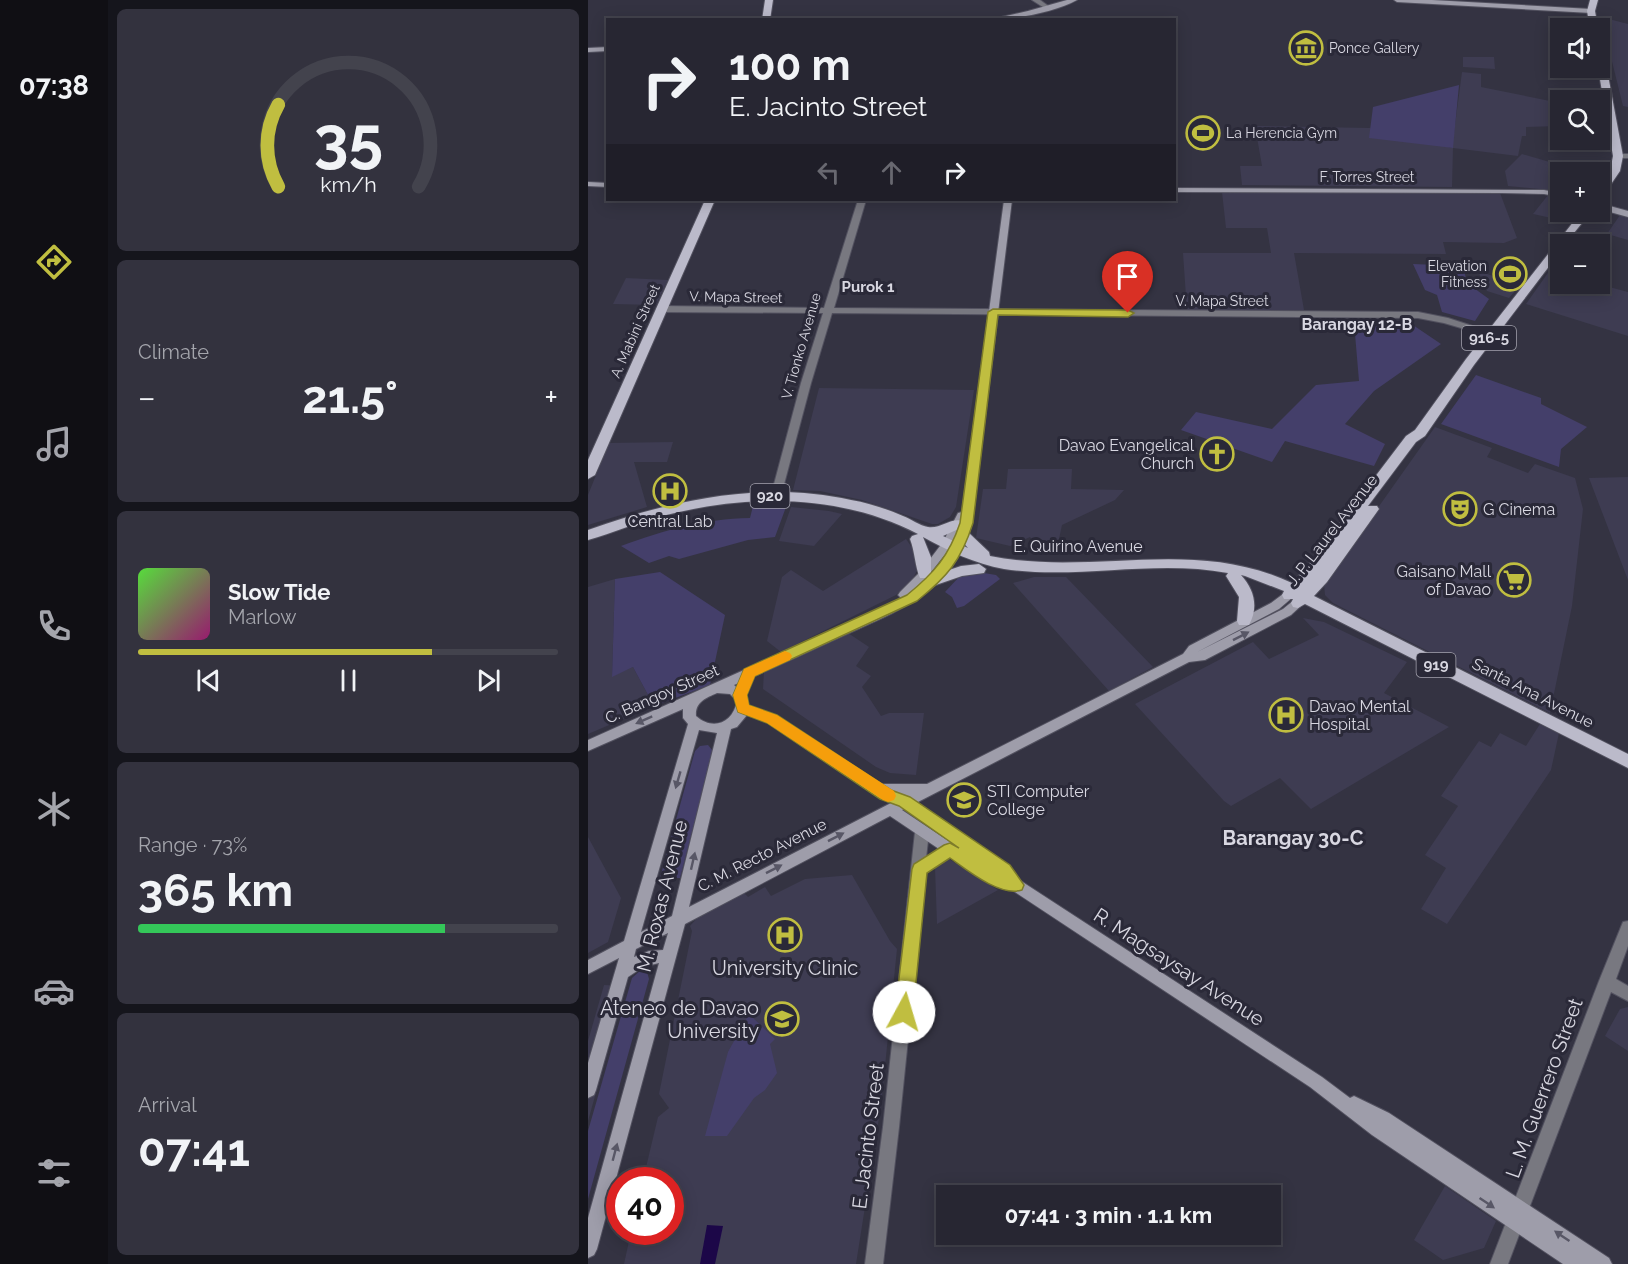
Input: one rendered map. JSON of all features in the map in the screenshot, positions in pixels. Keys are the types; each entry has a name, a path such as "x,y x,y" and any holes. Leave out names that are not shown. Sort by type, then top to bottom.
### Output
{"main road":[{"path":"766,18 770,0"},
{"path":"1000,18 1074,0"},
{"path":"1397,0 1591,10"},
{"path":"1592,18 1591,10 1594,0"},
{"path":"588,50 606,49"},
{"path":"1606,78 1623,156 1610,177"},
{"path":"588,184 606,184"},
{"name":"F. Torres Street","path":"1176,190 1502,191 1550,194"},
{"name":"A. Mabini Street","path":"588,475 710,201"},
{"path":"979,569 929,578 921,535 942,531 953,544 967,509 1008,201"},
{"path":"1610,209 1628,214"},
{"name":"J. P. Laurel Avenue","path":"1569,234 1578,222"},
{"name":"J. P. Laurel Avenue","path":"1187,657 1192,649 1296,596 1322,578 1419,442 1420,433 1550,258"},
{"name":"E. Quirino Avenue","path":"588,535 644,514 685,504 724,498 775,499 847,511 953,544 981,560 1029,565 1244,569 1296,596"},
{"name":"E. Quirino Avenue","path":"588,543 647,521 698,508 775,499"},
{"name":"E. Quirino Avenue","path":"953,544 979,569 1022,575 1194,568 1233,576 1296,596"},
{"name":"C. Bangoy Street","path":"588,746 889,608 929,578 953,544"},
{"path":"1233,576 1242,584 1248,595 1244,621"},
{"name":"J. P. Laurel Avenue","path":"890,809 1187,657 1201,657 1287,612 1296,596"},
{"name":"Santa Ana Avenue","path":"1296,596 1628,761"},
{"name":"C. Bangoy Street","path":"740,695 749,672"},
{"path":"698,696 689,709 689,717 694,724 708,729 725,726 737,718 743,708 740,695 729,688 714,688"},
{"name":"R. Magsaysay Avenue","path":"743,708 772,719 879,790 904,802 1004,870 1016,885 1319,1084 1377,1129 1603,1264"},
{"name":"M. Roxas Avenue","path":"588,1090 694,724"},
{"name":"M. Roxas Avenue","path":"588,1249 680,918 725,726"},
{"path":"879,790 927,790 922,801 925,816"},
{"path":"879,790 890,809"},
{"name":"R. Magsaysay Avenue","path":"890,809 996,880 1016,885"},
{"name":"C. M. Recto Avenue","path":"588,967 890,809"},
{"path":"621,974 643,959 669,956"},
{"name":"R. Magsaysay Avenue","path":"1518,1215 1578,1264"}],"street":[{"path":"1035,0 1048,8"},
{"name":"V. Tionko Avenue","path":"775,499 827,311 862,201"},
{"name":"V. Mapa Street","path":"661,309 1418,315 1445,320 1492,334"},
{"name":"E. Jacinto Street","path":"874,1264 920,869 922,832"},
{"path":"920,869 950,850"},
{"name":"L. M. Guerrero Street","path":"1499,1264 1628,927"},
{"path":"1606,981 1628,994"}],"shaded area":[{"path":"1610,19 1628,24 1628,107 1623,106 1610,53"},
{"path":"1463,57 1494,57 1495,69 1463,67"},
{"path":"1462,72 1481,74 1481,87 1550,101 1550,126 1526,127 1526,136 1522,136 1518,156 1453,148 1452,187 1242,185 1240,166 1262,166 1255,126 1370,128 1452,148"},
{"path":"1459,85 1453,148 1369,138 1373,107"},
{"path":"1522,154 1550,162 1550,190 1508,186 1505,171"},
{"path":"1222,192 1500,193 1517,238 1504,243 1443,242 1446,254 1294,253 1304,310 1187,311 1183,253 1271,253 1267,228 1226,228"},
{"path":"1548,195 1550,196 1550,218 1533,214"},
{"path":"1620,215 1628,218 1628,240 1607,234"},
{"path":"1413,264 1463,266 1467,283 1489,299 1475,321 1442,312 1437,295 1425,290"},
{"path":"1550,270 1550,294 1610,294 1610,287 1628,292 1628,336 1526,304"},
{"path":"1478,271 1520,285 1509,298 1487,291"},
{"path":"626,278 668,280 656,305 613,304"},
{"path":"1354,322 1410,323 1441,344 1374,391 1345,424 1385,444 1374,466 1285,441 1272,462 1181,430 1196,412 1272,429 1316,385 1359,381"},
{"path":"1476,375 1541,398 1541,404 1587,427 1561,449 1559,467 1441,424"},
{"path":"819,388 974,390 956,507 950,517 938,524 932,524 862,500 820,491 793,490"},
{"name":"Gaisano Mall of Davao","path":"1435,427 1492,448 1487,457 1528,473 1535,464 1575,478 1583,509 1572,606 1550,713 1333,603 1325,595 1324,584"},
{"path":"673,442 667,462 634,462 647,507 588,525 588,495 609,443"},
{"path":"1008,469 1072,469 1071,489 1124,490 1115,500 1062,525 1059,539 1041,548 1030,537 1010,546 976,538 983,489 1006,489"},
{"path":"1628,477 1628,580 1589,478"},
{"path":"753,506 786,507 775,537 748,540 679,559 669,556 649,563 621,546 685,526 750,518"},
{"path":"791,507 842,514 814,546 779,541"},
{"path":"906,539 915,552 918,568 913,579 896,595 781,652 767,641 782,577 791,570 823,591"},
{"path":"660,572 725,615 710,685 654,706 633,667 612,677 615,579"},
{"path":"978,572 996,575 1000,579 964,606 957,608 952,597 945,592 959,577"},
{"path":"1034,577 1066,577 1153,667 1109,691 1013,583"},
{"path":"615,579 612,676 633,667 654,706 588,734 588,587"},
{"name":"Davao Mental Hospital","path":"1303,618 1324,622 1407,662 1384,693 1449,727 1311,809 1280,778 1231,806 1135,704 1253,642 1269,659 1319,635"},
{"path":"848,633 869,647 856,666 871,676 862,687 881,716 889,713 924,713 916,775 890,773 876,767 763,689 764,671"},
{"path":"1540,724 1559,733 1551,770 1447,924 1421,909 1446,868 1425,855 1458,806 1441,796 1479,741 1491,747 1500,733 1526,746"},
{"path":"708,745 713,751 680,878 660,878 695,751 700,746"},
{"path":"588,837 621,898 608,942 588,953"},
{"path":"949,859 998,890 937,924 935,868 939,863"},
{"name":"Ateneo de Davao University","path":"852,875 890,941 897,949 881,1105 856,1264 624,1264 628,1245 684,1245 684,1167 646,1167 658,1117 669,1108 659,1094 692,931 690,926 698,917 728,896 744,893 748,897 765,887 771,896 805,879"},
{"path":"641,970 647,972 649,979 588,1199 588,1131 632,978"},
{"path":"604,985 626,986 588,1121 588,1041"},
{"path":"1628,1007 1628,1051 1605,1036 1620,1009"},
{"path":"749,1014 775,1039 770,1044 777,1073 765,1090 754,1098 727,1136 705,1136 728,1052"},
{"path":"1445,1186 1496,1221 1484,1248 1443,1260 1414,1240"},
{"path":"707,1225 723,1226 715,1264 700,1264"}],"slow traffic":[{"path":"785,656 749,672 740,695 743,708 764,714 888,796"}],"place":[{"name":"Ponce Gallery","path":"1306,48"},
{"name":"La Herencia Gym","path":"1203,133"},
{"name":"Elevation Fitness","path":"1510,274"},
{"name":"Davao Evangelical Church","path":"1217,454"},
{"name":"Central Lab","path":"670,491"},
{"name":"G Cinema","path":"1460,509"},
{"name":"Gaisano Mall of Davao","path":"1514,580"},
{"name":"Davao Mental Hospital","path":"1286,715"},
{"name":"STI Computer College","path":"964,800"},
{"name":"University Clinic","path":"785,935"},
{"name":"Ateneo de Davao University","path":"782,1019"}],"district":[{"name":"Purok 1","path":"868,287"},
{"name":"Barangay 12-B","path":"1357,324"},
{"name":"Barangay 30-C","path":"1293,838"}],"route":[{"path":"904,1012 920,869 950,850 996,880 1016,885 1004,870 904,802 885,794 764,714 743,708 740,695 749,672 912,598 933,581 958,550 962,543 966,523 993,312 1128,313"}]}
